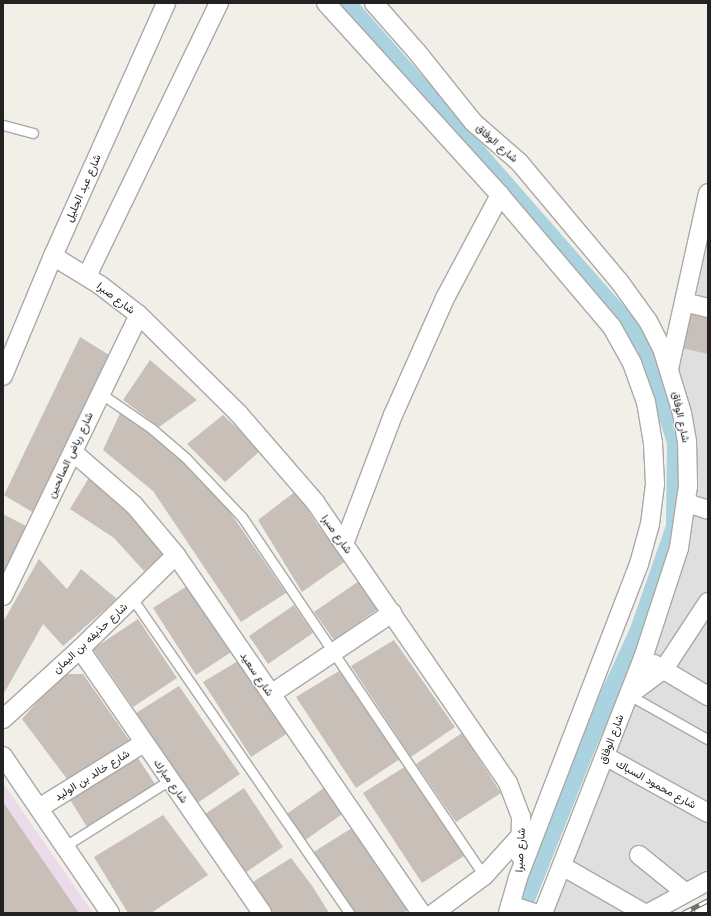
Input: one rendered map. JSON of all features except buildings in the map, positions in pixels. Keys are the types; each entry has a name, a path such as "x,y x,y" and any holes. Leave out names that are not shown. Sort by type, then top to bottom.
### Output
{"street":[{"name":"شارع عبد الجليل","path":"3,376 53,256 166,3"},
{"path":"87,276 218,3"},
{"path":"326,3 500,195 616,333 632,363 646,402 653,442 655,484 650,524 638,564 518,878 509,909 536,913"},
{"name":"شارع الوفاق","path":"374,3 417,52 473,122 518,162 619,281 648,321 669,370 682,412 687,441 687,503 679,548 643,658 543,913"},
{"path":"669,370 708,193"},
{"path":"344,544 393,416 445,298 500,195"},
{"name":"شارع صبرا","path":"53,256 87,276 139,315 238,413 314,502 508,783 521,817 522,834 518,878"},
{"path":"684,302 708,308"},
{"name":"شارع رياض الصالحين","path":"3,596 100,392 139,315"},
{"name":"شارع سعيد","path":"72,452 138,510 176,555 421,913"},
{"path":"687,503 708,510"},
{"name":"شارع حذيفه بن اليمان","path":"3,719 80,649 176,555"},
{"path":"629,695 664,669 703,621 708,602"},
{"path":"271,694 392,613"},
{"name":"شارع مبارك","path":"80,649 262,913"},
{"path":"643,658 708,696"},
{"name":"شارع خالد بن الوليد","path":"39,808 144,743"},
{"path":"3,756 110,913"},
{"name":"شارع محمود السباك","path":"605,756 708,813"},
{"path":"434,913 484,876 522,834"},
{"path":"638,855 686,893"},
{"path":"562,866 644,913"},
{"path":"649,913 708,881"},
{"path":"704,913 708,911"}],"lane":[{"path":"3,125 33,133"},
{"path":"100,392 151,428 215,486 242,517 484,876"},
{"path":"132,598 349,913"},
{"path":"629,695 707,739"},
{"path":"65,846 170,780"}],"shaded area":[{"path":"708,198 708,507 688,502 671,370"},
{"path":"688,504 708,510 708,880 647,913 544,913"},
{"path":"3,783 93,913 3,913"}],"waterway":[{"path":"346,3 645,344 676,442 675,526 638,632 587,743 522,906"}],"railway":[{"path":"683,913 708,900"}]}
